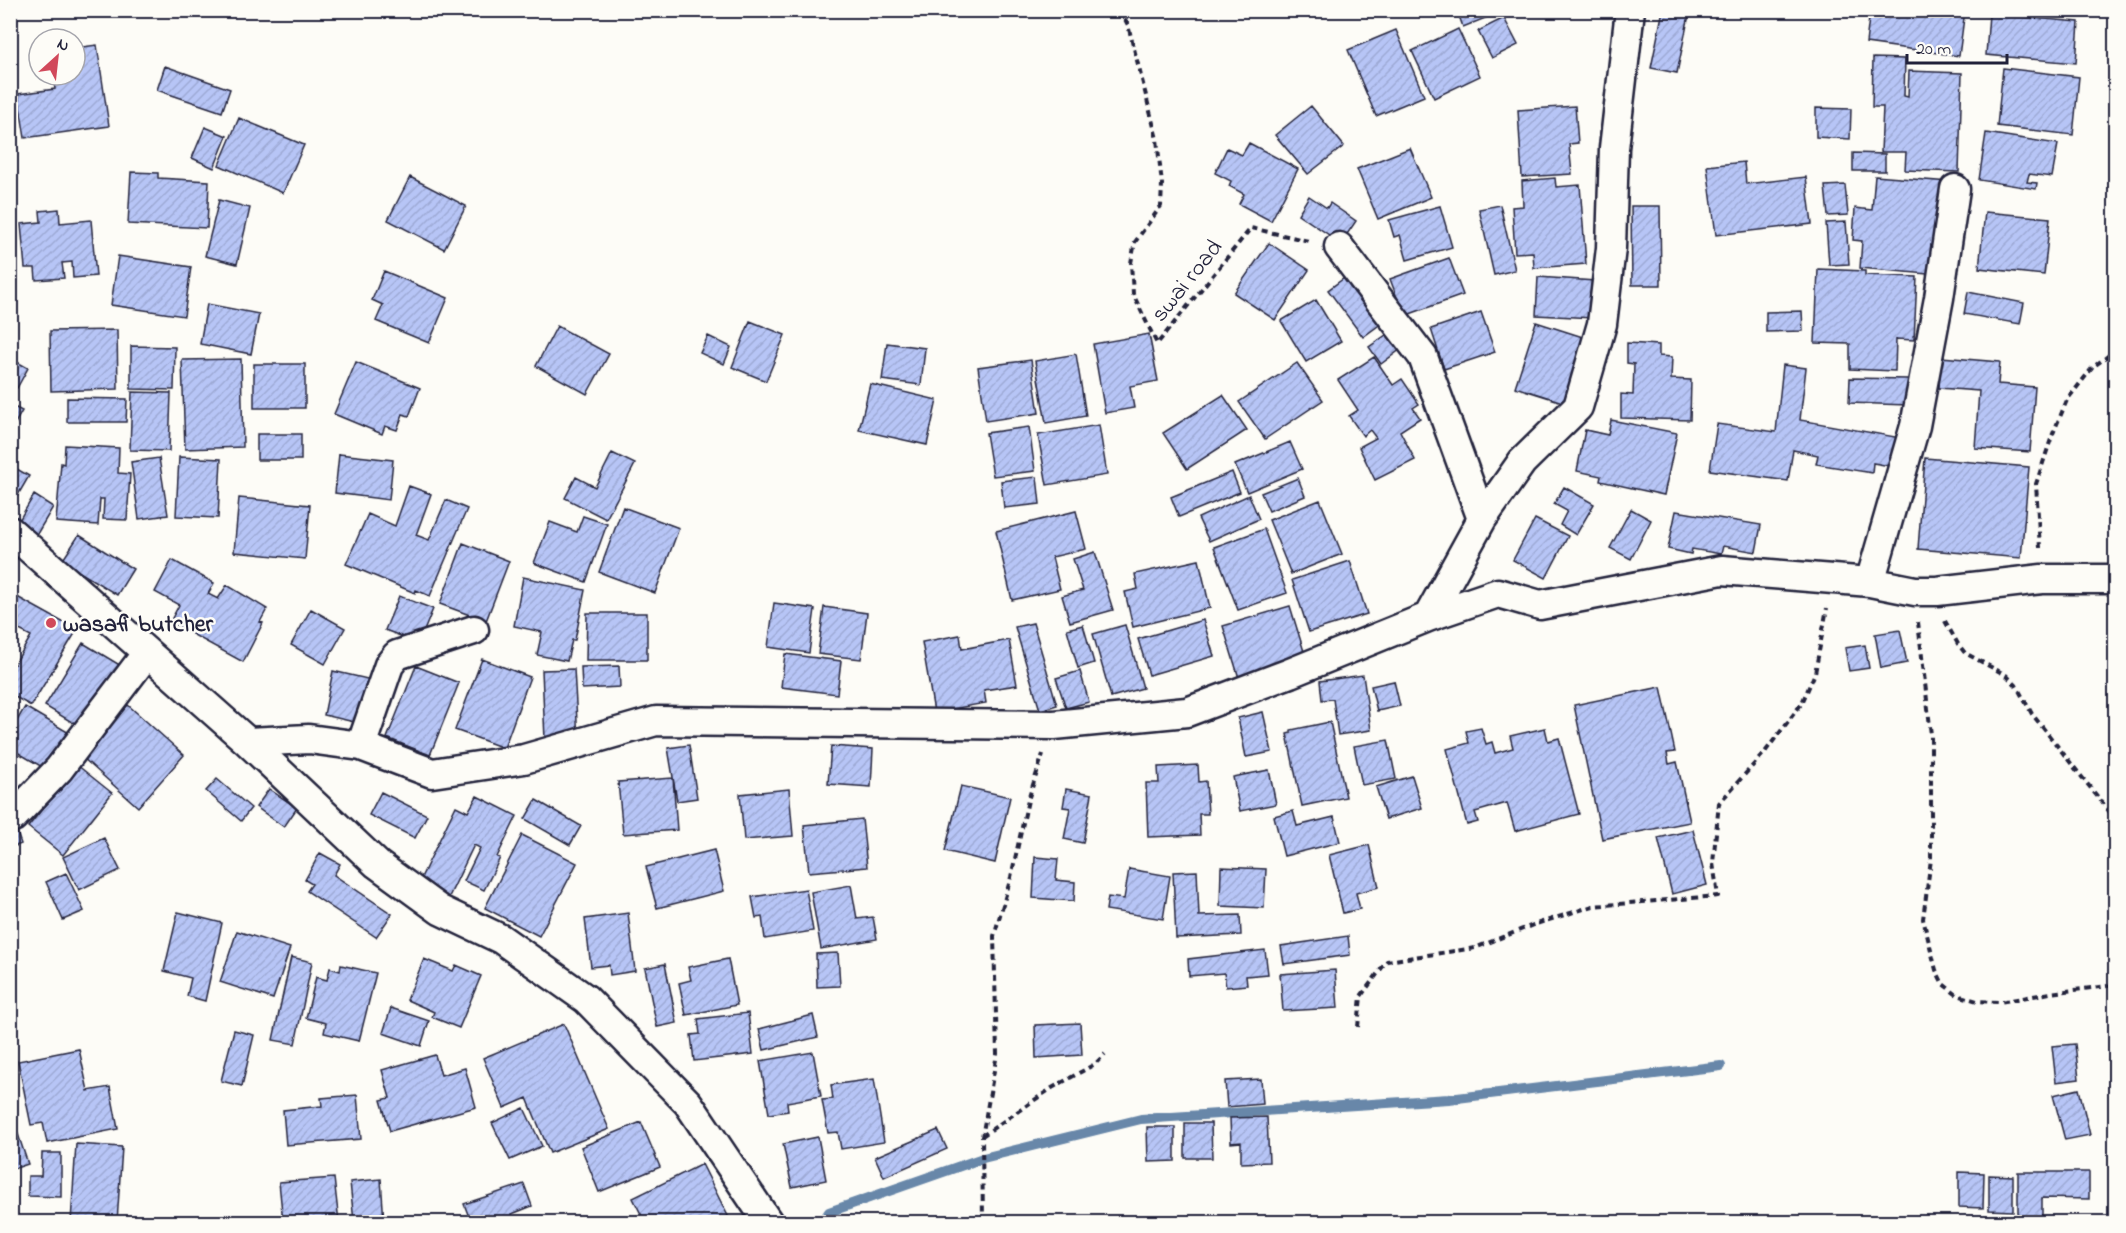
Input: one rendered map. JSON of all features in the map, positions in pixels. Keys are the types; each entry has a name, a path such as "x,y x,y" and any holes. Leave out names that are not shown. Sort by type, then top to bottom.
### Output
{"street":[{"path":"1428,616 1482,519 1522,462 1578,407 1602,324 1611,248 1614,148 1630,10"},
{"path":"1870,582 1915,426 1939,298 1955,189"},
{"path":"1338,247 1423,357 1482,519"},
{"path":"10,531 248,742 377,864 440,910 501,939 586,999 688,1103 766,1219"},
{"path":"248,742 309,738 361,746 432,773 524,759 656,722 1054,725 1187,712 1290,673 1428,616 1498,593 1540,605 1722,570 1870,582 1926,591 2042,579 2115,579"},
{"path":"361,746 389,665 397,655 474,630"},
{"path":"14,817 59,769 147,653"}],"path":[{"name":"swai road","path":"1120,10 1128,25 1157,139 1162,184 1161,206 1136,242 1131,263 1133,294 1156,344 1251,228 1338,247"},
{"path":"2042,579 2036,484 2067,400 2093,367 2115,350"},
{"path":"1358,1026 1361,996 1388,961 1475,948 1533,925 1593,906 1718,896 1713,863 1719,803 1765,752 1802,703 1815,673 1833,580"},
{"path":"1926,591 1965,653 2006,675 2016,685 2032,714 2115,820"},
{"path":"1926,591 1931,735 1931,859 1923,919 1936,969 1943,984 1957,995 1977,1001 2000,1002 2050,993 2115,986"},
{"path":"983,1222 982,1137 997,1054 994,936 1011,877 1028,800 1054,725"},
{"path":"982,1137 1053,1088 1095,1064 1105,1054"}],"building":[{"path":"1457,10 1496,10 1498,13 1463,27"},
{"path":"1663,10 1690,10 1677,73 1651,68"},
{"path":"1870,10 1912,10 1911,15 1932,18 1933,10 1965,10 1959,56 1866,43"},
{"path":"1989,14 2079,22 2076,63 1986,55"},
{"path":"1504,18 1518,45 1492,58 1478,31"},
{"path":"1458,29 1480,76 1434,98 1412,51"},
{"path":"1396,30 1424,96 1376,116 1348,50"},
{"path":"97,45 109,126 25,138 18,94 55,89 55,87 87,87 87,46"},
{"path":"1873,58 1905,59 1904,96 1908,97 1909,71 1962,73 1959,172 1905,170 1906,152 1881,152 1883,107 1872,107"},
{"path":"165,66 230,89 222,112 157,90"},
{"path":"2003,68 2079,77 2073,135 1997,126"},
{"path":"1311,106 1344,146 1308,174 1275,135"},
{"path":"1575,106 1578,143 1569,144 1572,174 1522,177 1518,110"},
{"path":"1816,108 1851,109 1850,139 1816,137"},
{"path":"239,118 304,145 283,193 219,165"},
{"path":"205,127 227,136 214,168 192,158"},
{"path":"1986,133 2058,144 2052,177 2029,174 2027,182 2037,183 2036,189 1979,180"},
{"path":"1249,143 1298,169 1271,221 1239,204 1244,194 1229,186 1231,181 1215,173 1227,148 1242,155"},
{"path":"1410,148 1431,197 1378,219 1357,169"},
{"path":"1853,153 1885,154 1885,171 1853,171"},
{"path":"1744,162 1746,184 1806,177 1812,224 1716,235 1707,166"},
{"path":"131,172 158,173 158,178 209,181 207,228 128,224"},
{"path":"1875,176 1949,182 1939,275 1860,268 1862,241 1853,240 1855,208 1872,210"},
{"path":"410,177 466,206 444,249 388,220"},
{"path":"1555,178 1556,187 1580,185 1586,264 1534,268 1533,252 1515,253 1512,207 1523,206 1522,181"},
{"path":"1845,185 1848,215 1828,216 1825,186"},
{"path":"1309,196 1327,208 1330,203 1356,221 1341,243 1298,214"},
{"path":"219,200 250,208 237,264 205,256"},
{"path":"1500,205 1515,270 1494,275 1479,209"},
{"path":"1440,206 1452,247 1407,260 1400,235 1394,237 1389,220"},
{"path":"1631,206 1660,206 1661,285 1632,285"},
{"path":"59,209 60,223 91,220 96,276 73,278 72,262 62,263 64,278 36,280 35,268 25,268 21,224 41,222 40,211"},
{"path":"1985,212 2050,218 2044,275 1979,268"},
{"path":"1846,222 1849,264 1829,265 1826,223"},
{"path":"1269,243 1309,270 1275,320 1234,293"},
{"path":"118,256 191,267 184,316 111,305"},
{"path":"1449,258 1463,295 1404,316 1390,279"},
{"path":"1818,269 1865,271 1865,275 1917,277 1914,340 1896,339 1895,371 1850,369 1850,344 1815,343"},
{"path":"384,271 448,298 429,343 376,321 383,305 372,300"},
{"path":"1351,273 1386,320 1363,337 1328,290"},
{"path":"1538,277 1595,281 1593,318 1536,315"},
{"path":"1968,292 2024,303 2020,324 1964,314"},
{"path":"1316,300 1341,341 1306,362 1281,321"},
{"path":"207,304 259,314 251,354 200,344"},
{"path":"1802,311 1803,331 1766,332 1766,312"},
{"path":"1481,312 1495,352 1444,369 1431,329"},
{"path":"750,321 785,335 766,381 732,367"},
{"path":"1536,322 1589,339 1569,404 1515,387"},
{"path":"557,326 609,354 587,394 536,366"},
{"path":"117,330 118,389 51,391 50,331"},
{"path":"1393,330 1405,346 1381,364 1369,347"},
{"path":"1149,334 1158,381 1130,386 1134,408 1105,413 1093,344"},
{"path":"708,336 731,347 724,364 700,353"},
{"path":"887,343 925,348 921,385 882,380"},
{"path":"1627,343 1659,345 1659,356 1672,357 1671,379 1691,380 1690,420 1621,418 1621,394 1633,395 1634,364 1627,363"},
{"path":"131,346 175,347 174,390 131,389"},
{"path":"1076,354 1086,416 1046,423 1035,361"},
{"path":"1374,357 1393,385 1402,379 1419,404 1413,408 1420,418 1400,431 1415,460 1375,480 1359,447 1376,438 1370,430 1363,436 1349,416 1358,410 1338,380"},
{"path":"1941,357 2000,362 1998,384 2035,387 2030,452 1975,448 1979,391 1939,388"},
{"path":"10,358 28,368 17,388 10,384"},
{"path":"241,359 243,447 185,449 182,360"},
{"path":"1031,360 1039,413 986,421 978,367"},
{"path":"356,362 420,388 409,416 403,414 397,430 385,426 382,434 334,414"},
{"path":"1297,363 1323,400 1265,439 1239,402"},
{"path":"254,364 305,364 305,408 254,408"},
{"path":"1783,365 1806,368 1800,420 1901,438 1895,467 1873,463 1872,473 1816,464 1818,455 1793,450 1788,481 1710,470 1717,424 1776,432"},
{"path":"1850,378 1908,379 1908,405 1849,403"},
{"path":"870,384 937,400 927,445 859,430"},
{"path":"132,392 171,393 169,451 130,450"},
{"path":"1223,395 1247,430 1187,469 1163,433"},
{"path":"67,398 127,399 126,422 67,422"},
{"path":"10,405 22,411 10,432"},
{"path":"1611,420 1677,433 1664,495 1600,481 1601,476 1577,471 1585,430 1608,435"},
{"path":"1099,425 1107,475 1047,485 1038,435"},
{"path":"1029,427 1035,471 993,476 986,433"},
{"path":"257,434 301,434 301,460 257,460"},
{"path":"1290,442 1302,469 1247,492 1235,465"},
{"path":"65,445 119,448 118,473 130,474 127,520 103,519 104,499 100,499 98,525 56,522 61,463 64,464"},
{"path":"612,453 635,464 606,519 565,498 576,477 595,487"},
{"path":"339,454 393,460 389,500 335,493"},
{"path":"179,457 221,459 218,518 176,516"},
{"path":"159,458 168,515 139,519 131,462"},
{"path":"1925,458 2029,467 2021,558 1918,549"},
{"path":"10,465 29,476 11,507 10,506"},
{"path":"1232,472 1240,492 1179,517 1171,497"},
{"path":"1037,477 1040,504 1004,508 1001,481"},
{"path":"1298,478 1305,496 1269,511 1261,493"},
{"path":"409,486 431,494 416,535 429,540 446,500 467,509 430,596 416,590 415,593 346,564 368,514 395,526"},
{"path":"1564,487 1594,504 1576,535 1560,525 1567,511 1554,504"},
{"path":"34,495 53,507 37,534 18,522"},
{"path":"1249,495 1259,519 1209,541 1198,518"},
{"path":"239,498 310,505 305,559 234,552"},
{"path":"1320,500 1342,554 1291,574 1269,520"},
{"path":"623,507 679,528 655,593 599,572"},
{"path":"1631,509 1651,520 1631,559 1610,548"},
{"path":"1076,511 1086,549 1052,557 1060,589 1012,600 996,531"},
{"path":"1676,511 1761,525 1756,552 1723,546 1721,554 1692,549 1691,554 1668,549"},
{"path":"583,516 607,524 586,582 534,563 550,522 577,532"},
{"path":"1535,519 1568,536 1546,578 1513,560"},
{"path":"1264,529 1287,593 1238,610 1214,547"},
{"path":"79,535 133,569 117,595 62,561"},
{"path":"463,543 509,561 486,621 440,604"},
{"path":"1095,552 1113,610 1070,622 1062,596 1083,590 1073,559"},
{"path":"172,560 214,583 208,594 218,599 227,585 267,609 260,622 263,623 243,662 170,622 179,605 155,592"},
{"path":"1199,560 1210,608 1133,627 1125,592 1138,589 1135,574"},
{"path":"1350,561 1367,614 1309,632 1292,580"},
{"path":"523,577 585,590 575,640 572,640 567,661 537,655 542,632 514,626"},
{"path":"10,593 77,630 31,706 10,694 10,672 31,636 10,625"},
{"path":"399,596 433,609 419,643 385,630"},
{"path":"774,603 815,609 809,653 768,647"},
{"path":"1290,606 1306,658 1239,678 1223,626"},
{"path":"824,607 867,613 861,659 818,654"},
{"path":"311,609 345,628 325,664 291,645"},
{"path":"587,613 647,613 647,660 586,660"},
{"path":"1203,620 1214,656 1149,675 1138,639"},
{"path":"1033,623 1057,705 1040,710 1015,627"},
{"path":"1083,625 1094,663 1078,668 1067,629"},
{"path":"1125,625 1143,688 1111,697 1093,634"},
{"path":"1900,630 1907,663 1881,668 1875,634"},
{"path":"960,635 962,649 1009,640 1017,685 984,690 986,703 934,712 922,642"},
{"path":"83,643 123,667 85,730 45,706"},
{"path":"1865,645 1869,668 1849,671 1845,648"},
{"path":"785,654 841,661 837,694 781,687"},
{"path":"482,659 530,677 504,748 455,730"},
{"path":"416,666 459,683 430,755 387,738"},
{"path":"619,666 620,687 582,689 581,667"},
{"path":"574,669 578,739 545,740 542,670"},
{"path":"333,671 372,680 363,724 324,715"},
{"path":"1080,671 1089,702 1066,708 1056,678"},
{"path":"1363,675 1371,730 1338,735 1333,699 1322,700 1320,681"},
{"path":"1394,681 1400,706 1377,711 1371,686"},
{"path":"1661,687 1675,752 1667,753 1669,764 1677,762 1690,822 1602,839 1574,705"},
{"path":"128,705 184,755 138,807 82,757"},
{"path":"25,707 71,734 49,771 10,748 10,732"},
{"path":"1263,712 1272,752 1246,757 1238,718"},
{"path":"1330,722 1346,797 1302,806 1287,734 1291,733 1291,730"},
{"path":"1481,728 1486,744 1492,742 1495,753 1513,748 1510,736 1545,728 1548,741 1559,738 1579,814 1515,831 1507,803 1475,812 1478,822 1467,825 1447,749 1469,743 1466,731"},
{"path":"1388,740 1396,779 1362,785 1354,746"},
{"path":"689,745 697,798 677,801 668,748"},
{"path":"831,746 873,749 871,787 828,784"},
{"path":"77,765 112,793 63,855 28,827"},
{"path":"1198,765 1199,782 1206,781 1208,814 1199,814 1200,835 1148,837 1146,783 1159,783 1158,767"},
{"path":"1269,770 1276,804 1240,811 1233,777"},
{"path":"1412,776 1422,808 1386,819 1376,787"},
{"path":"673,778 677,830 623,834 618,782"},
{"path":"217,779 251,808 241,821 206,791"},
{"path":"961,786 1010,797 995,863 945,851"},
{"path":"269,789 297,808 284,827 256,807"},
{"path":"789,789 793,836 744,840 740,794"},
{"path":"1066,789 1092,794 1083,843 1064,839 1070,808 1063,807"},
{"path":"381,792 427,815 415,838 369,815"},
{"path":"477,796 517,816 484,890 464,881 480,848 474,845 446,903 416,888 456,806 468,812"},
{"path":"536,800 581,826 570,845 525,819"},
{"path":"1293,811 1297,826 1334,817 1340,842 1284,856 1274,816"},
{"path":"862,819 867,867 809,872 804,825"},
{"path":"14,824 21,844 10,848 10,825"},
{"path":"1693,830 1707,885 1672,894 1658,838"},
{"path":"522,835 577,863 539,936 485,908"},
{"path":"104,838 120,870 79,890 63,857"},
{"path":"1369,845 1379,887 1356,893 1360,909 1343,913 1329,855"},
{"path":"714,850 724,891 657,908 646,867"},
{"path":"320,853 340,864 334,875 392,914 376,937 307,891 312,884 305,880"},
{"path":"1035,857 1058,859 1056,880 1075,882 1074,901 1033,898"},
{"path":"1221,867 1266,869 1264,908 1220,906"},
{"path":"1129,869 1170,876 1163,919 1106,910 1108,897 1124,899"},
{"path":"1197,871 1199,916 1240,915 1241,935 1176,938 1173,872"},
{"path":"66,873 84,911 63,920 46,882"},
{"path":"851,885 857,919 873,917 877,939 821,949 811,892"},
{"path":"806,889 813,931 765,939 762,917 756,918 752,897"},
{"path":"178,912 222,923 205,1001 187,996 191,978 164,971"},
{"path":"628,913 635,971 610,975 609,965 591,967 585,919"},
{"path":"237,931 290,948 273,999 220,982"},
{"path":"1348,936 1350,955 1284,964 1281,946"},
{"path":"1265,950 1268,974 1246,976 1247,985 1226,987 1224,973 1189,976 1188,959"},
{"path":"838,953 840,986 817,987 816,954"},
{"path":"291,957 312,962 295,1044 273,1040"},
{"path":"424,959 453,971 456,965 481,976 459,1028 432,1017 434,1012 407,1000"},
{"path":"728,959 737,1005 686,1015 679,983 691,980 688,967"},
{"path":"665,964 677,1023 657,1027 645,968"},
{"path":"341,965 376,973 359,1041 324,1033 326,1023 306,1018 316,977 327,980 330,968 340,971"},
{"path":"1335,970 1338,1008 1283,1011 1280,974"},
{"path":"391,1008 429,1021 421,1046 383,1033"},
{"path":"748,1013 753,1054 694,1061 691,1035 700,1034 698,1019"},
{"path":"813,1015 818,1037 764,1050 759,1029"},
{"path":"1080,1023 1082,1055 1036,1058 1035,1025"},
{"path":"564,1024 609,1129 550,1153 527,1098 504,1108 483,1058"},
{"path":"234,1030 254,1035 242,1086 221,1081"},
{"path":"2075,1044 2079,1079 2056,1082 2052,1046"},
{"path":"79,1049 88,1091 110,1087 118,1129 47,1143 43,1123 31,1125 18,1061"},
{"path":"813,1052 821,1096 787,1102 788,1111 769,1114 760,1061"},
{"path":"435,1055 441,1075 465,1068 476,1107 390,1131 381,1100 390,1098 382,1070"},
{"path":"874,1079 884,1142 841,1149 838,1132 828,1133 822,1100 833,1099 831,1085"},
{"path":"1261,1079 1263,1104 1227,1107 1225,1081"},
{"path":"2079,1089 2090,1135 2065,1140 2053,1095"},
{"path":"357,1095 361,1139 286,1145 283,1110 322,1106 321,1098"},
{"path":"524,1108 542,1146 510,1160 492,1123"},
{"path":"1267,1117 1269,1162 1241,1163 1241,1142 1231,1143 1230,1118"},
{"path":"641,1122 660,1167 599,1192 581,1147"},
{"path":"1185,1123 1211,1123 1212,1158 1185,1158"},
{"path":"15,1125 28,1164 10,1170 10,1127"},
{"path":"1147,1127 1175,1127 1175,1161 1148,1162"},
{"path":"938,1130 947,1149 884,1177 875,1157"},
{"path":"818,1137 826,1180 792,1187 783,1144"},
{"path":"76,1144 122,1147 117,1222 71,1222"},
{"path":"42,1153 61,1153 61,1197 28,1196 28,1176 41,1176"},
{"path":"702,1164 731,1222 645,1222 633,1198"},
{"path":"1959,1172 1984,1173 1983,1208 1959,1207"},
{"path":"2018,1172 2089,1172 2089,1199 2042,1198 2042,1220 2018,1220"},
{"path":"1989,1175 2013,1176 2013,1211 1989,1210"},
{"path":"334,1178 339,1222 283,1222 279,1182"},
{"path":"381,1179 384,1222 354,1222 350,1182"},
{"path":"524,1184 532,1206 512,1214 515,1222 471,1222 464,1204"}],"waterway":[{"path":"822,1222 829,1212 983,1158 1141,1119 1449,1099 1721,1066"}],"place":[{"name":"wasafi butcher","path":"51,623"}]}
